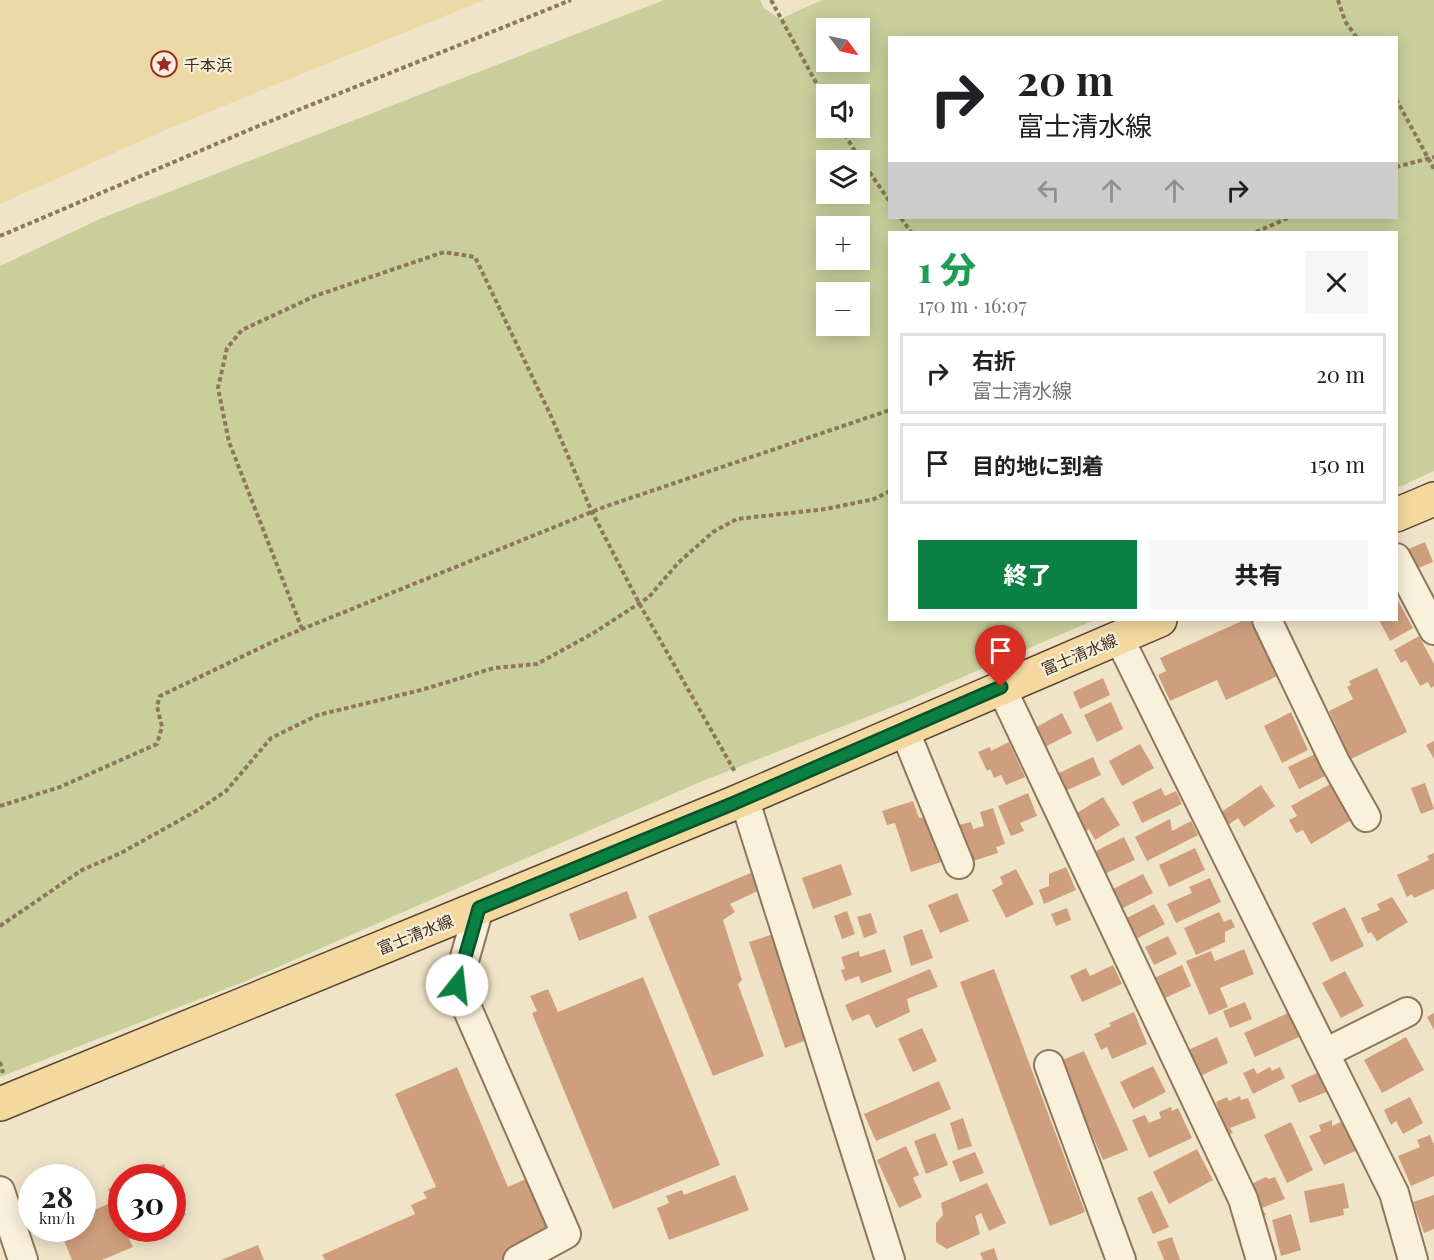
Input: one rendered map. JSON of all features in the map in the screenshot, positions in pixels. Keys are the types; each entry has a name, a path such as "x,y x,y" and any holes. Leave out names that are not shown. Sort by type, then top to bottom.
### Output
{"main road":[{"path":"1398,514 1434,499"},
{"name":"富士清水線","path":"0,1104 744,798 1158,621"}],"street":[{"path":"1398,562 1434,630"},
{"path":"1267,621 1335,762 1366,817"},
{"path":"1119,638 1394,1193 1413,1260"},
{"path":"1001,687 1243,1199 1261,1260"},
{"path":"904,729 959,864"},
{"path":"744,798 890,1260"},
{"path":"479,908 457,985 566,1234 518,1260"},
{"path":"1325,1053 1407,1012"},
{"path":"1049,1065 1121,1260"},
{"path":"0,1191 23,1260"}],"path":[{"path":"0,236 256,127 571,0"},
{"path":"771,0 817,84"},
{"path":"1338,0 1345,21 1356,36"},
{"path":"1398,103 1434,169"},
{"path":"847,138 888,199"},
{"path":"1398,166 1434,157"},
{"path":"1258,231 1286,219"},
{"path":"302,629 229,442 218,388 227,348 242,330 315,296 444,252 475,257 551,416 592,512 639,603 734,769 744,798"},
{"path":"0,806 60,788 157,744 162,727 156,706 160,696 302,629 592,512 888,411"},
{"path":"0,926 82,870 121,853 198,810 226,791 271,738 318,715 421,690 494,668 537,664 592,634 649,597 678,563 713,532 737,519 826,510 874,499 888,492"}],"green space":[{"path":"664,0 760,0 764,8 780,19 822,0 1434,0 1434,471 1398,488 1398,231 888,231 888,621 1092,621 905,702 700,782 246,981 0,1077 0,266 102,218"}],"sand":[{"name":"千本浜","path":"0,0 484,0 172,127 0,204"}],"building":[{"path":"1425,542 1433,562 1414,570 1406,550"},
{"path":"1398,601 1413,628 1390,641 1380,621 1398,621"},
{"path":"1242,621 1251,621 1263,646 1268,643 1282,674 1226,700 1217,680 1170,701 1158,675 1166,671 1160,658"},
{"path":"1419,636 1434,664 1434,686 1431,688 1428,682 1420,686 1406,660 1401,663 1394,650"},
{"path":"1377,668 1407,732 1351,759 1329,711 1353,699 1347,687 1351,685 1349,681"},
{"path":"1103,678 1110,695 1080,709 1073,692"},
{"path":"1111,702 1123,729 1097,742 1084,715"},
{"path":"1291,712 1308,750 1282,763 1264,726"},
{"path":"1062,713 1072,733 1041,749 1031,730"},
{"path":"1434,741 1434,759 1426,745"},
{"path":"1009,742 1025,777 1006,785 1001,775 994,778 990,769 987,771 978,752 990,747 991,751"},
{"path":"1140,744 1154,768 1122,786 1109,761"},
{"path":"1315,754 1325,776 1299,789 1288,767"},
{"path":"1093,757 1101,775 1065,791 1057,774"},
{"path":"1332,783 1353,819 1311,844 1303,830 1296,833 1289,820 1297,816 1291,806"},
{"path":"1425,783 1434,809 1421,814 1411,788"},
{"path":"1261,785 1275,806 1244,827 1238,818 1228,825 1220,813"},
{"path":"1161,788 1165,796 1176,791 1182,804 1142,823 1132,802"},
{"path":"1028,793 1037,816 1020,823 1024,831 1011,836 998,806"},
{"path":"1103,797 1120,825 1095,840 1089,829 1082,833 1072,816"},
{"path":"913,801 919,818 925,817 941,862 911,872 895,823 887,825 882,811"},
{"path":"993,808 1005,844 996,847 998,853 970,862 958,825 971,822 973,829 984,826 980,812"},
{"path":"1170,819 1172,831 1191,821 1198,835 1147,861 1135,837"},
{"path":"1124,837 1135,860 1100,876 1092,859 1098,856 1096,851"},
{"path":"1195,848 1205,870 1169,887 1159,865"},
{"path":"1434,853 1434,889 1414,898 1412,894 1407,897 1397,875 1429,860 1427,856"},
{"path":"841,864 852,895 813,909 802,878"},
{"path":"1066,867 1076,890 1044,904 1039,890 1049,886 1049,874"},
{"path":"1016,869 1034,904 1006,918 992,890 1003,884 1000,877"},
{"path":"753,872 760,890 730,904 735,912 723,920 742,980 738,984 764,1056 713,1076 648,916"},
{"path":"1143,874 1153,893 1119,910 1109,891"},
{"path":"1210,878 1221,902 1176,923 1167,904 1192,893 1189,887"},
{"path":"627,891 637,918 579,941 569,914"},
{"path":"957,893 969,921 940,933 928,905"},
{"path":"1392,897 1408,922 1377,941 1371,932 1368,934 1361,918 1380,910 1377,904"},
{"path":"1154,904 1165,924 1134,940 1123,920"},
{"path":"1345,907 1364,946 1331,962 1312,923"},
{"path":"1067,908 1071,920 1056,926 1051,914"},
{"path":"847,911 855,934 842,939 834,916"},
{"path":"1219,912 1224,922 1231,919 1235,927 1225,932 1225,942 1196,955 1184,928"},
{"path":"871,913 877,933 864,938 857,917"},
{"path":"922,929 933,958 911,966 903,936"},
{"path":"777,933 812,1038 785,1048 749,942"},
{"path":"1168,936 1177,954 1154,965 1145,947"},
{"path":"885,949 892,972 861,983 859,976 845,981 841,970 845,969 841,957 859,951 860,957"},
{"path":"1244,949 1254,974 1220,988 1228,1007 1209,1015 1186,961 1211,951 1215,961"},
{"path":"1113,965 1122,984 1082,1002 1070,976 1086,968 1090,976"},
{"path":"1182,965 1191,986 1161,1000 1152,979"},
{"path":"930,969 938,987 907,999 910,1012 876,1028 869,1014 852,1021 845,1005"},
{"path":"994,969 1085,1212 1050,1226 960,982"},
{"path":"1345,971 1364,1006 1341,1018 1322,983"},
{"path":"643,977 720,1165 613,1209 532,1013 537,1011 530,996 548,989 558,1012"},
{"path":"1245,1002 1252,1019 1230,1028 1223,1011"},
{"path":"1134,1012 1147,1044 1112,1059 1107,1047 1101,1050 1094,1034 1111,1026 1109,1023"},
{"path":"1288,1013 1299,1037 1255,1057 1244,1033"},
{"path":"1434,1013 1434,1030 1427,1017"},
{"path":"922,1028 937,1061 913,1072 898,1039"},
{"path":"1217,1037 1228,1063 1196,1078 1184,1052"},
{"path":"1406,1037 1424,1070 1382,1093 1364,1060"},
{"path":"1084,1051 1128,1150 1103,1160 1060,1061"},
{"path":"1153,1066 1166,1092 1133,1109 1120,1082"},
{"path":"457,1067 508,1187 530,1177 556,1238 505,1260 325,1260 322,1255 415,1214 411,1205 427,1198 423,1192 436,1187 395,1094"},
{"path":"1270,1067 1272,1071 1280,1067 1285,1078 1253,1094 1243,1073 1254,1068 1257,1074"},
{"path":"1321,1071 1329,1091 1299,1103 1291,1085"},
{"path":"939,1081 951,1109 876,1141 864,1114"},
{"path":"1240,1096 1241,1100 1248,1098 1256,1118 1230,1128 1233,1133 1222,1138 1211,1110 1218,1108 1216,1102 1227,1097 1229,1101"},
{"path":"1410,1097 1423,1123 1403,1134 1396,1121 1391,1125 1384,1110"},
{"path":"1171,1107 1172,1111 1178,1108 1192,1138 1149,1158 1132,1120 1145,1115 1149,1123 1161,1118 1159,1112"},
{"path":"963,1118 972,1146 958,1150 950,1123"},
{"path":"1332,1120 1332,1126 1345,1120 1360,1149 1324,1165 1309,1136 1321,1131 1319,1125"},
{"path":"1291,1122 1313,1170 1287,1183 1264,1135"},
{"path":"935,1133 948,1165 926,1174 914,1141"},
{"path":"1430,1135 1434,1145 1434,1176 1411,1186 1398,1156 1420,1147 1417,1140"},
{"path":"906,1146 919,1175 913,1178 922,1197 899,1208 877,1160"},
{"path":"1197,1149 1213,1180 1169,1204 1153,1172"},
{"path":"975,1152 984,1173 960,1182 952,1161"},
{"path":"735,1175 749,1210 669,1240 657,1208 669,1203 666,1196 682,1190 684,1195"},
{"path":"1266,1177 1269,1179 1275,1177 1285,1199 1262,1208 1266,1215 1256,1218 1249,1185"},
{"path":"987,1183 1006,1223 989,1231 981,1213 975,1216 980,1234 947,1249 936,1242 936,1223 943,1215 941,1203"},
{"path":"1344,1183 1349,1208 1343,1209 1344,1215 1310,1223 1304,1191"},
{"path":"1152,1191 1169,1227 1153,1234 1137,1198"},
{"path":"1434,1195 1434,1229 1424,1233 1413,1202"},
{"path":"108,1204 108,1242 130,1242 133,1247 102,1260 72,1260 65,1242 96,1242 96,1209"},
{"path":"1291,1214 1301,1250 1281,1256 1272,1220"},
{"path":"1172,1237 1180,1260 1164,1260 1157,1242"},
{"path":"258,1245 264,1260 221,1260"},
{"path":"994,1248 998,1260 983,1260 980,1253"}],"place":[{"name":"千本浜","path":"164,64"}],"route":[{"path":"457,985 479,908 732,804 1001,687"}]}
